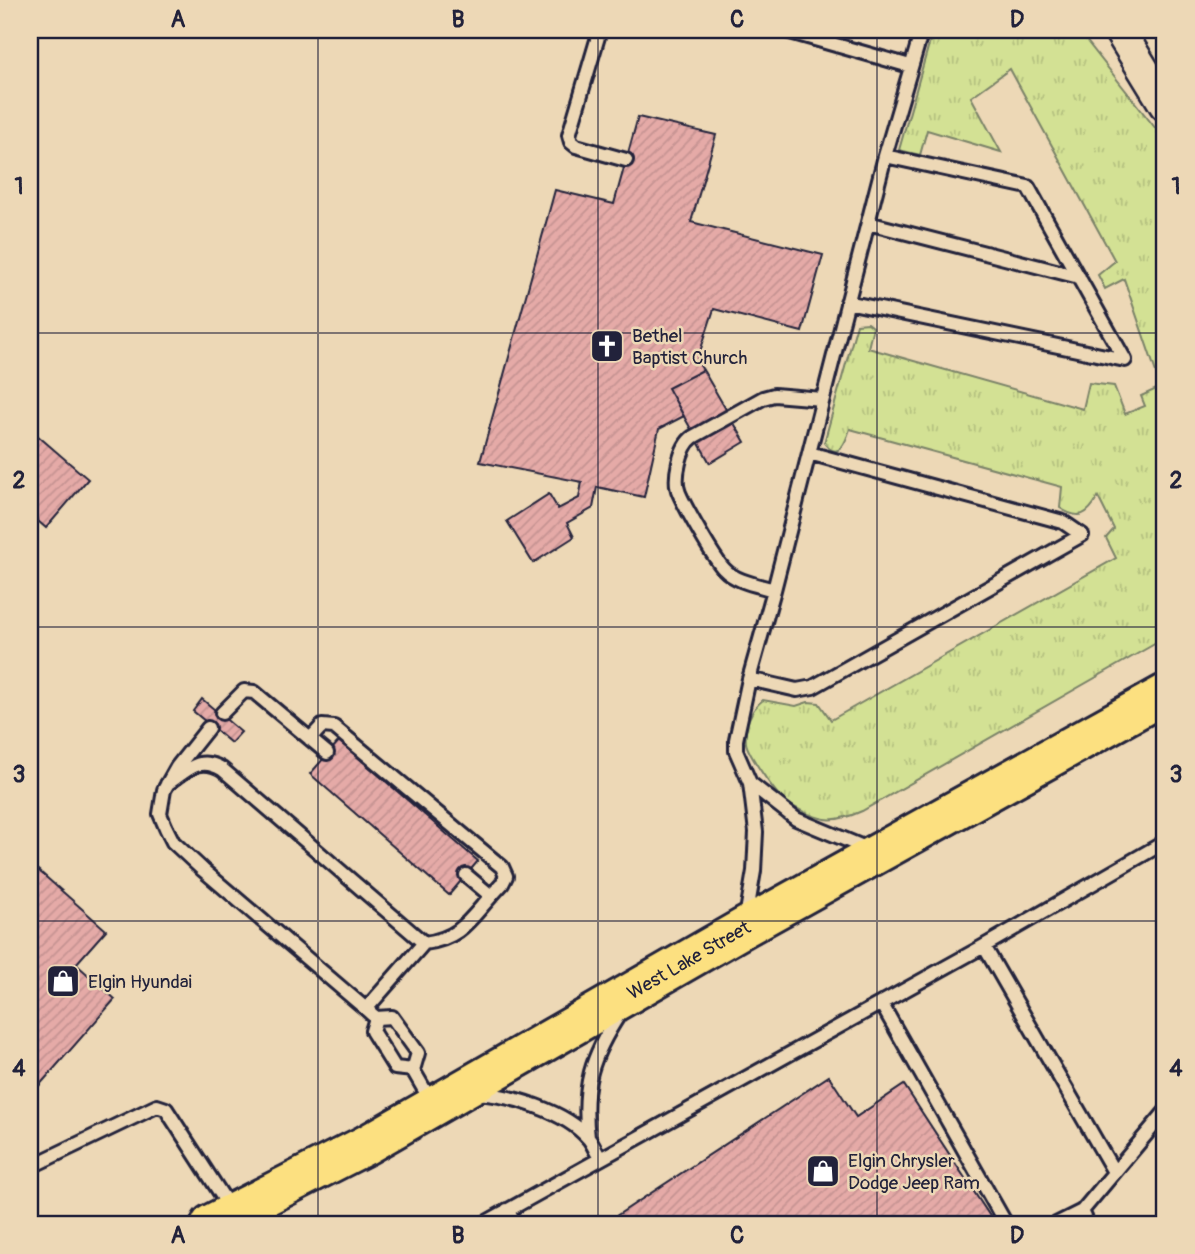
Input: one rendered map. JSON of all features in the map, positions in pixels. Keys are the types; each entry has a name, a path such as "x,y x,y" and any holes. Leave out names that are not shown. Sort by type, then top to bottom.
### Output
{"highway":[{"name":"West Lake Street","path":"223,1219 366,1145 745,927 1165,694"}],"street":[{"path":"1119,30 1165,105"}],"lane":[{"path":"600,30 569,135 576,146 626,160"},
{"path":"783,30 910,66"},
{"path":"745,927 756,845 750,783 736,751 736,740 749,679 884,156 922,30"},
{"path":"847,302 1125,360 1028,187 884,156"},
{"path":"868,223 1079,277"},
{"path":"774,590 732,576 716,558 678,491 678,473 684,447 693,437 763,398 785,395 822,399"},
{"path":"749,679 797,690 813,687 1082,535 1063,522 809,453"},
{"path":"222,713 244,691 254,692 327,753"},
{"path":"310,739 323,726 334,727 502,867 506,876 502,884 454,935 440,941 424,943 371,1014 372,1031 395,1068 413,1070 446,1099 489,1094 542,1108 566,1121 588,1138 600,1158"},
{"path":"208,728 177,767 167,785 160,814 173,842 371,1014 392,1017 418,1053 413,1070"},
{"path":"167,785 193,766 208,763 222,769 424,943"},
{"path":"750,783 796,819 878,854"},
{"path":"483,1224 984,946 1165,842"},
{"path":"466,875 491,896"},
{"path":"984,946 1114,1172"},
{"path":"588,1138 586,1087 592,1062 602,1040 635,990"},
{"path":"881,1003 1006,1224"},
{"path":"30,1167 157,1106 166,1109 223,1219"},
{"path":"1056,1224 1082,1211 1165,1112"},
{"path":"506,1210 515,1224"},
{"path":"1082,1211 1088,1224"}],"green space":[{"path":"933,30 1078,30 1156,129 1165,149 1165,638 862,811 840,819 825,819 804,812 785,801 769,783 752,756 746,743 746,730 749,718 763,700 796,706 808,702 819,703 831,720 1116,558 1106,538 1114,529 1098,497 1087,512 1073,514 1060,508 1062,487 850,429 841,448 834,451 829,448 824,443 857,324 868,323 873,327 868,348 1083,409 1089,383 1114,386 1125,414 1145,406 1141,396 1161,387 1124,279 1105,289 1098,275 1115,261 1010,69 971,97 1001,152 927,130 920,155 899,150"}],"building":[{"name":"Bethel Baptist Church","path":"638,117 716,135 691,222 823,255 802,332 714,309 697,361 703,370 668,388 684,416 659,429 644,497 597,487 593,508 567,523 574,537 533,563 507,521 549,494 558,509 579,498 582,482 480,462 555,190 614,204"},
{"path":"703,370 745,442 710,463 668,388"},
{"path":"30,429 88,479 46,528 30,514"},
{"path":"202,699 241,732 231,743 193,711"},
{"path":"339,741 478,861 449,895 310,774"},
{"name":"Elgin Hyundai","path":"30,863 106,930 76,964 115,999 30,1096"},
{"name":"Elgin Chrysler Dodge Jeep Ram","path":"829,1076 856,1117 904,1085 995,1224 604,1224"}],"place":[{"name":"Bethel Baptist Church","path":"607,346"},
{"name":"Elgin Hyundai","path":"63,981"},
{"name":"Elgin Chrysler Dodge Jeep Ram","path":"823,1171"}]}
